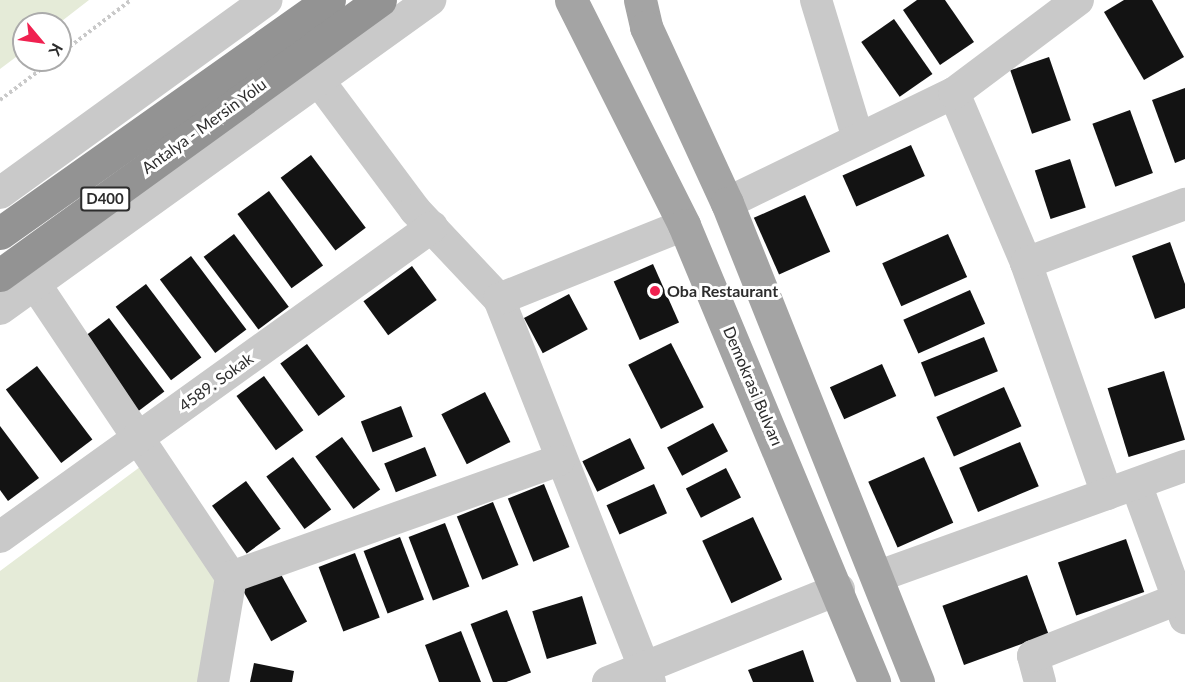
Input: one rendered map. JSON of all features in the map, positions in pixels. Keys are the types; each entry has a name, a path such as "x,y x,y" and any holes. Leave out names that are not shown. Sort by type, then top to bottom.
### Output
{"highway":[{"name":"Antalya - Mersin Yolu","path":"0,275 205,107 329,0"},
{"name":"Antalya - Mersin Yolu","path":"0,233 380,0"}],"main road":[{"name":"Demokrasi Bulvarı","path":"571,0 684,225 839,589 874,682"},
{"path":"640,0 646,27 728,203 879,576 918,682"}],"street":[{"path":"0,193 267,0"},
{"path":"0,309 430,0"},
{"path":"816,0 858,138"},
{"path":"728,203 954,93 1078,0"},
{"path":"319,81 432,227 499,299 559,460 647,675"},
{"path":"954,93 1026,263 1107,494"},
{"path":"1026,263 1185,204"},
{"path":"499,299 684,225"},
{"name":"4589. Sokak","path":"0,537 432,227"},
{"path":"34,284 231,577 213,682"},
{"path":"231,577 559,460"},
{"path":"879,576 1185,466"},
{"path":"1040,682 1033,656 1182,609 1136,484"},
{"path":"608,682 647,675 839,589"}],"path":[{"path":"72,45 131,0"},
{"path":"0,100 37,72"}],"green space":[{"path":"0,0 89,0 72,13 12,12 12,60 0,69"},
{"path":"144,464 222,574 207,682 0,682 0,571"}],"building":[{"path":"917,0 945,0 974,42 940,65 903,10"},
{"path":"1124,0 1152,0 1184,57 1144,80 1104,12"},
{"path":"894,19 932,74 900,97 861,42"},
{"path":"1049,57 1071,120 1032,134 1010,70"},
{"path":"1185,88 1185,159 1175,163 1152,100"},
{"path":"1130,110 1153,173 1115,187 1092,124"},
{"path":"911,145 925,176 856,207 842,176"},
{"path":"311,155 366,228 335,251 281,178"},
{"path":"1070,159 1086,208 1051,219 1035,170"},
{"path":"269,191 323,265 292,288 237,214"},
{"path":"805,195 830,252 779,274 754,218"},
{"path":"234,234 289,307 258,330 204,257"},
{"path":"948,234 967,277 901,306 882,263"},
{"path":"1170,242 1185,284 1185,308 1155,319 1132,256"},
{"path":"191,256 246,329 215,353 160,279"},
{"path":"653,264 679,322 640,340 614,281"},
{"path":"412,266 437,300 388,335 363,301"},
{"path":"146,284 201,357 171,380 116,307"},
{"path":"970,290 985,324 918,353 903,320"},
{"path":"569,294 588,329 543,353 524,318"},
{"path":"109,318 164,391 133,415 78,341"},
{"path":"984,337 998,371 935,397 921,362"},
{"path":"671,343 704,407 661,429 628,365"},
{"path":"307,344 345,397 319,416 280,363"},
{"path":"882,364 896,396 844,419 830,387"},
{"path":"37,366 92,439 61,463 6,389"},
{"path":"1164,371 1185,440 1129,457 1108,388"},
{"path":"264,376 303,430 276,450 236,396"},
{"path":"1004,387 1021,426 954,456 936,417"},
{"path":"485,392 510,442 467,464 441,414"},
{"path":"401,406 413,437 373,452 361,421"},
{"path":"713,423 728,451 682,476 667,447"},
{"path":"0,426 39,478 8,501 0,490"},
{"path":"342,437 380,490 354,509 315,456"},
{"path":"630,438 645,469 597,492 582,461"},
{"path":"1020,442 1039,486 978,512 959,468"},
{"path":"425,447 437,476 396,492 384,463"},
{"path":"293,457 331,510 305,529 266,476"},
{"path":"924,457 953,523 898,548 868,482"},
{"path":"726,468 741,497 701,518 686,488"},
{"path":"246,481 281,529 247,553 212,506"},
{"path":"544,484 569,547 533,562 508,499"},
{"path":"654,484 667,513 620,534 606,505"},
{"path":"493,502 518,565 482,580 457,517"},
{"path":"753,517 782,580 731,603 702,541"},
{"path":"445,523 469,586 433,600 409,537"},
{"path":"400,537 424,600 388,614 364,551"},
{"path":"1126,539 1144,592 1076,615 1058,562"},
{"path":"355,553 380,617 343,631 319,567"},
{"path":"278,569 307,621 271,641 242,589"},
{"path":"1027,575 1049,634 964,665 942,606"},
{"path":"582,596 597,644 547,659 532,611"},
{"path":"507,610 531,673 506,682 493,682 471,624"},
{"path":"461,631 481,682 439,682 425,645"},
{"path":"803,650 814,682 753,682 748,670"},
{"path":"254,663 294,671 292,682 250,682"}],"place":[{"name":"Oba Restaurant","path":"655,291"}]}
